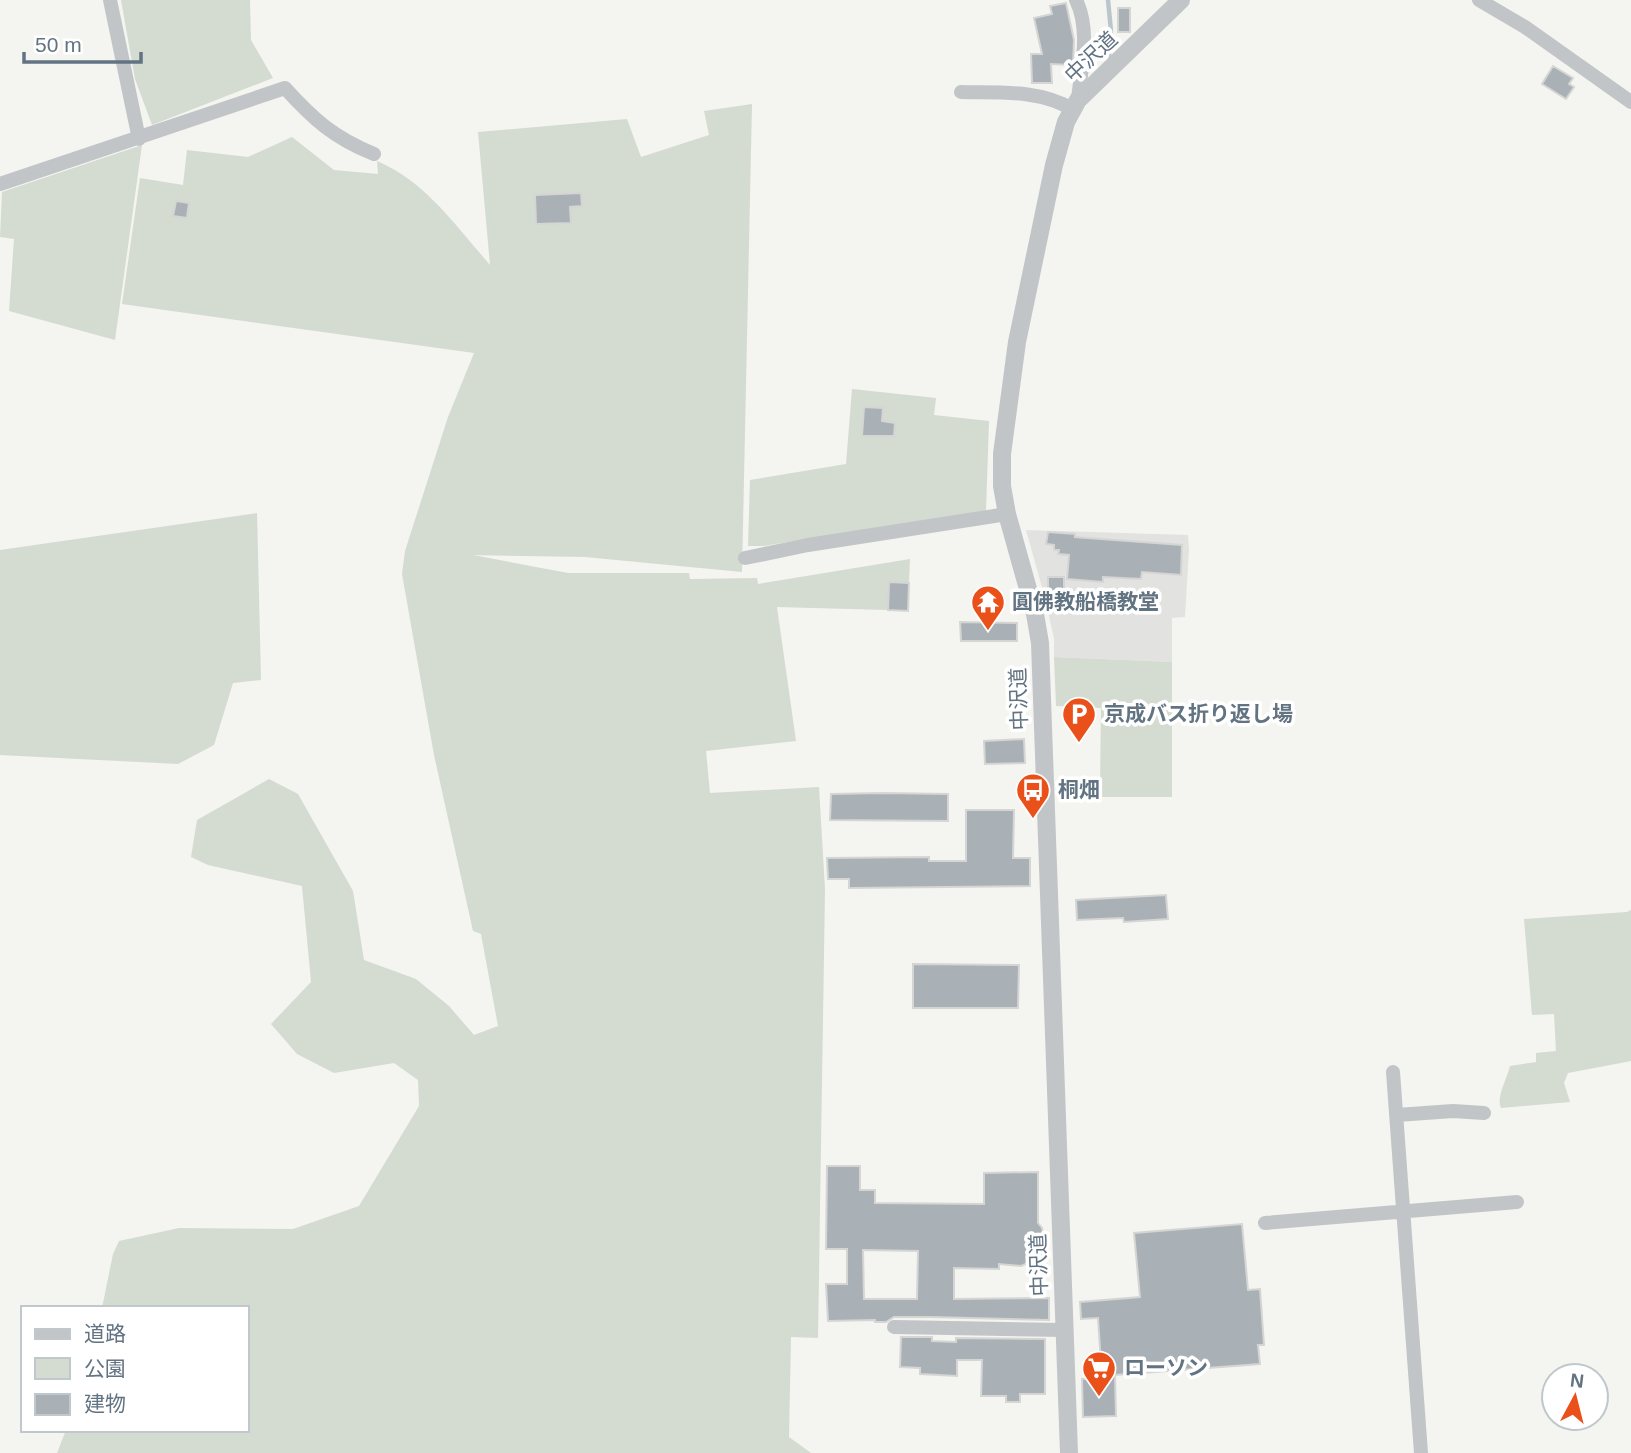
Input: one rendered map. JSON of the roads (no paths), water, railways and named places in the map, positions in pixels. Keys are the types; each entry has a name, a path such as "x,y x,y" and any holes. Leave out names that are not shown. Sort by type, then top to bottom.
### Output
{"street":[{"path":"110,0 139,139"},
{"path":"961,92 1014,93 1075,104 1085,36 1076,0"},
{"name":"中沢道","path":"1069,1453 1040,643 1035,614 1007,514 1002,486 1002,454 1017,342 1054,164 1075,104 1181,0"},
{"path":"1479,0 1525,27 1631,102"},
{"path":"0,184 285,88 319,124 374,154"},
{"path":"746,558 808,545 1007,514"},
{"path":"1393,1072 1421,1453"},
{"path":"1397,1115 1454,1111 1484,1113"},
{"path":"1265,1223 1517,1202"},
{"path":"894,1327 1064,1330"}],"waterway":[{"path":"1108,0 1111,31 1109,56"}],"place":[{"name":"圓佛教船橋教堂","path":"988,632"},
{"name":"京成バス折り返し場","path":"1079,744"},
{"name":"桐畑","path":"1033,820"},
{"name":"ローソン","path":"1099,1398"}]}
